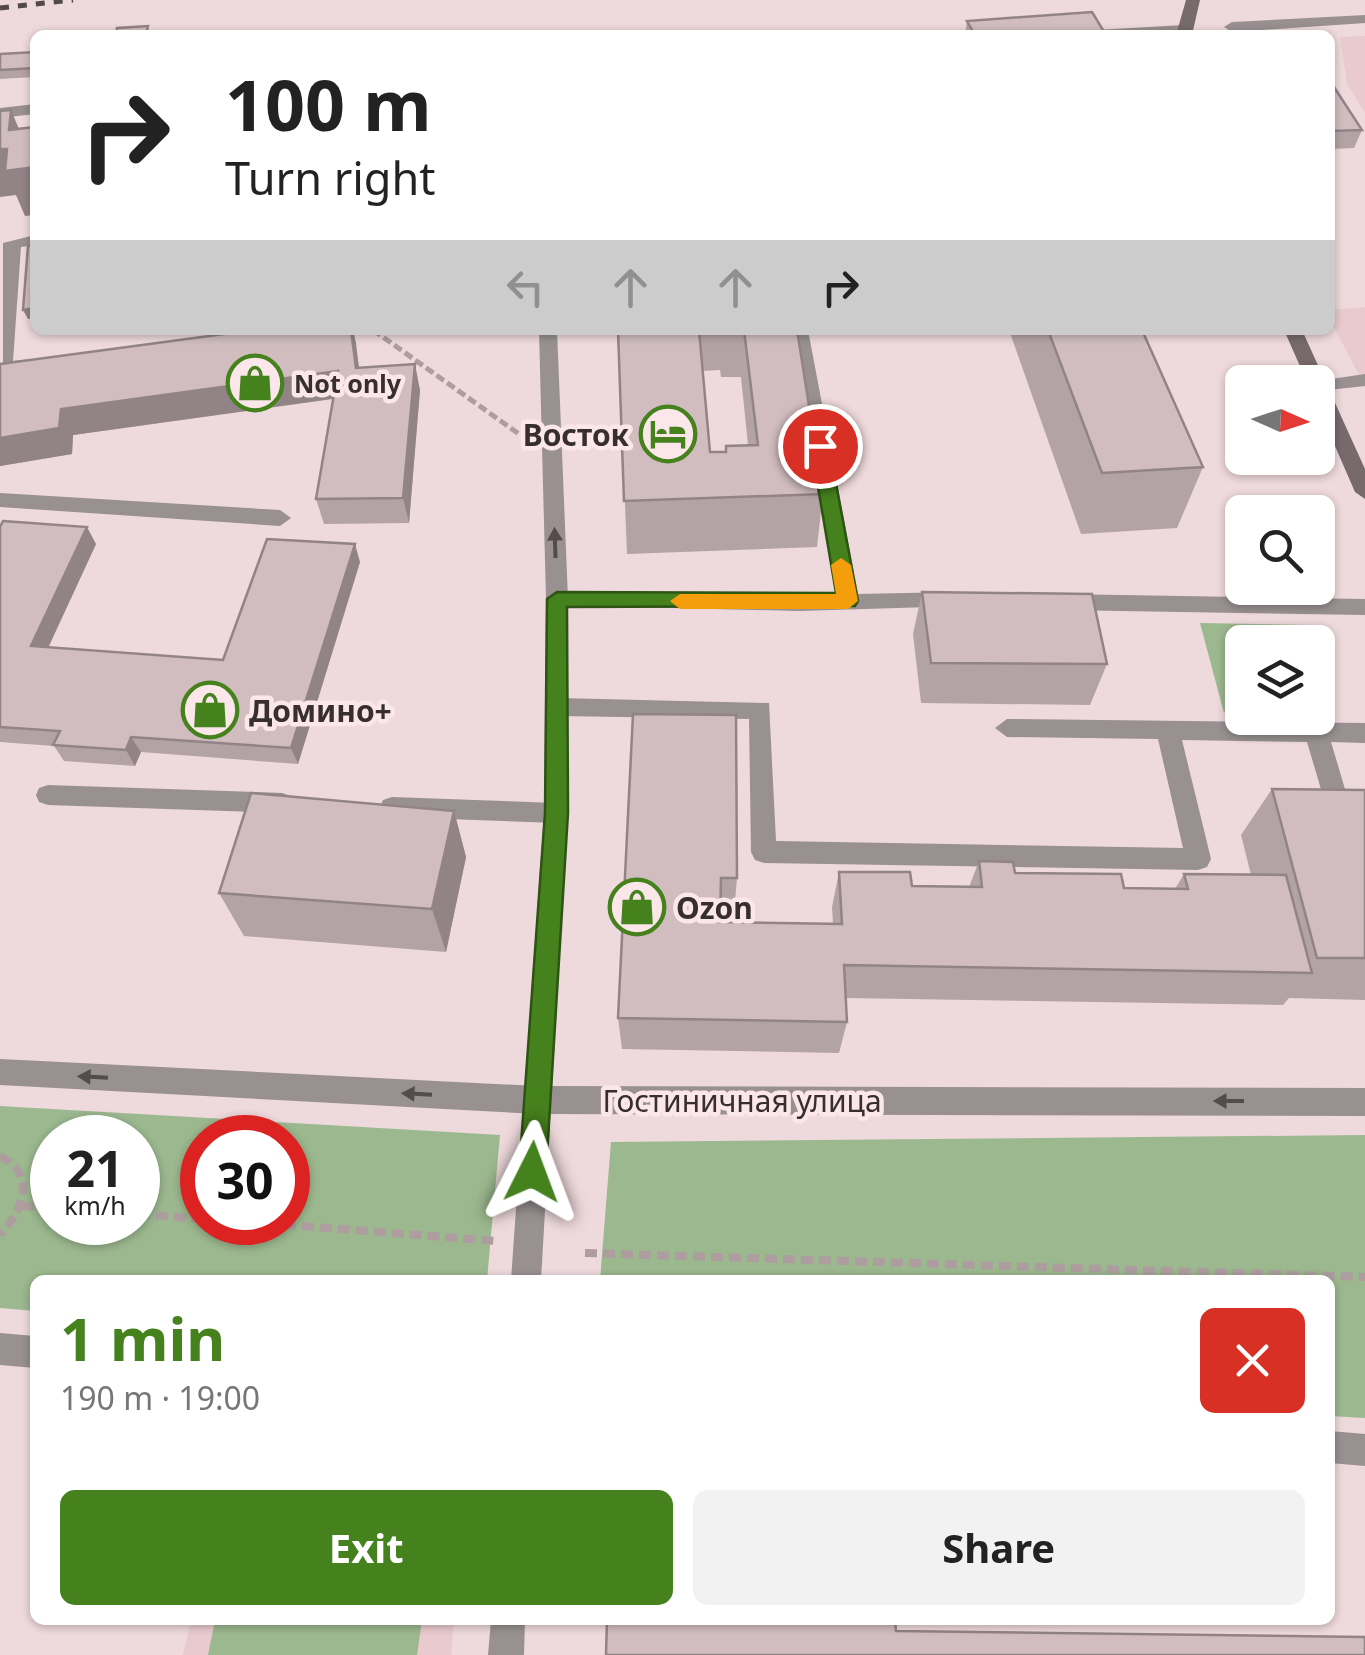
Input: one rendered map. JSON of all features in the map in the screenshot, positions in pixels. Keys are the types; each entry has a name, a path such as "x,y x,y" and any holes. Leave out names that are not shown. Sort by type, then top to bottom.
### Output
{"main road":[{"path":"1185,30 1193,0"},
{"path":"1295,335 1309,365"},
{"path":"1335,423 1365,492"}],"street":[{"path":"1232,27 1365,19"},
{"path":"0,112 30,109"},
{"path":"30,241 12,243 3,319 3,368 60,361"},
{"path":"526,1275 556,813 559,707 548,335"},
{"path":"801,335 848,601"},
{"path":"1335,384 1365,380"},
{"path":"0,500 280,518"},
{"path":"557,599 971,600"},
{"path":"1031,601 1365,607"},
{"path":"559,707 761,710 764,852 1198,859 1168,730"},
{"path":"1008,728 1225,731"},
{"path":"1335,732 1365,733"},
{"path":"1317,735 1338,806"},
{"path":"48,795 302,804"},
{"path":"360,806 556,813"},
{"path":"1286,806 1365,806"},
{"name":"Гостиничная улица","path":"0,1072 537,1100 1365,1102"},
{"path":"0,1349 30,1352"},
{"path":"1335,1447 1365,1450"},
{"path":"506,1655 508,1625"}],"path":[{"path":"381,335 521,436"},
{"path":"600,435 622,434"},
{"path":"0,1156 20,1170 25,1186 22,1206 0,1235"},
{"path":"22,1206 30,1207"},
{"path":"310,1227 500,1242"},
{"path":"585,1253 1300,1275"},
{"path":"1335,1276 1365,1277"}],"shaded area":[{"path":"1365,36 1365,113 1347,84 1340,37"},
{"path":"1365,307 1365,386 1335,329 1335,310"},
{"path":"190,1625 454,1625 451,1655 183,1655"}],"green space":[{"path":"1200,623 1311,625 1225,625 1224,713"},
{"path":"0,1106 155,1115 30,1115 30,1245 160,1245 160,1115 180,1116 180,1245 310,1245 310,1124 500,1135 487,1275 30,1275 30,1311 0,1308"},
{"path":"1365,1135 1365,1418 1335,1416 1335,1275 600,1275 611,1142"},
{"path":"214,1625 421,1625 417,1655 208,1655"}],"building":[{"path":"1092,12 1103,30 972,30 967,21"},
{"path":"148,26 147,30 117,28"},
{"path":"30,52 30,68 0,70 0,54"},
{"path":"1335,89 1362,130 1335,131"},
{"path":"11,110 9,130 30,128 30,168 5,171 7,149 0,149 0,111"},
{"path":"28,246 30,309 23,310"},
{"path":"217,335 352,335 356,368 415,364 403,498 316,499 338,371 61,409 59,428 0,438 0,364"},
{"path":"618,335 699,335 710,452 726,452 726,446 758,445 745,335 798,335 823,494 624,501"},
{"path":"1050,335 1144,335 1203,467 1102,473"},
{"path":"3,521 87,527 31,646 223,660 267,539 355,544 291,748 131,737 126,750 53,745 60,731 0,727"},
{"path":"922,592 1092,594 1107,664 931,663"},
{"path":"633,714 736,715 737,878 721,878 720,922 842,924 839,872 910,872 912,886 982,887 979,861 1013,862 1015,873 1121,874 1124,888 1188,889 1184,874 1286,875 1312,973 844,965 847,1022 618,1018"},
{"path":"1272,789 1365,790 1365,958 1317,958"},
{"path":"251,793 454,811 432,909 219,893"},
{"path":"607,1625 895,1625 896,1631 1365,1637 1365,1655 606,1655"}],"railway":[{"path":"0,8 73,0"}],"slow traffic":[{"path":"680,601 848,601 841,565"}],"place":[{"name":"Not only","path":"255,383"},
{"name":"Восток","path":"668,434"},
{"name":"Домино+","path":"210,710"},
{"name":"Ozon","path":"637,907"}],"route":[{"path":"532,1172 556,813 557,599 848,601 820,446"}]}
